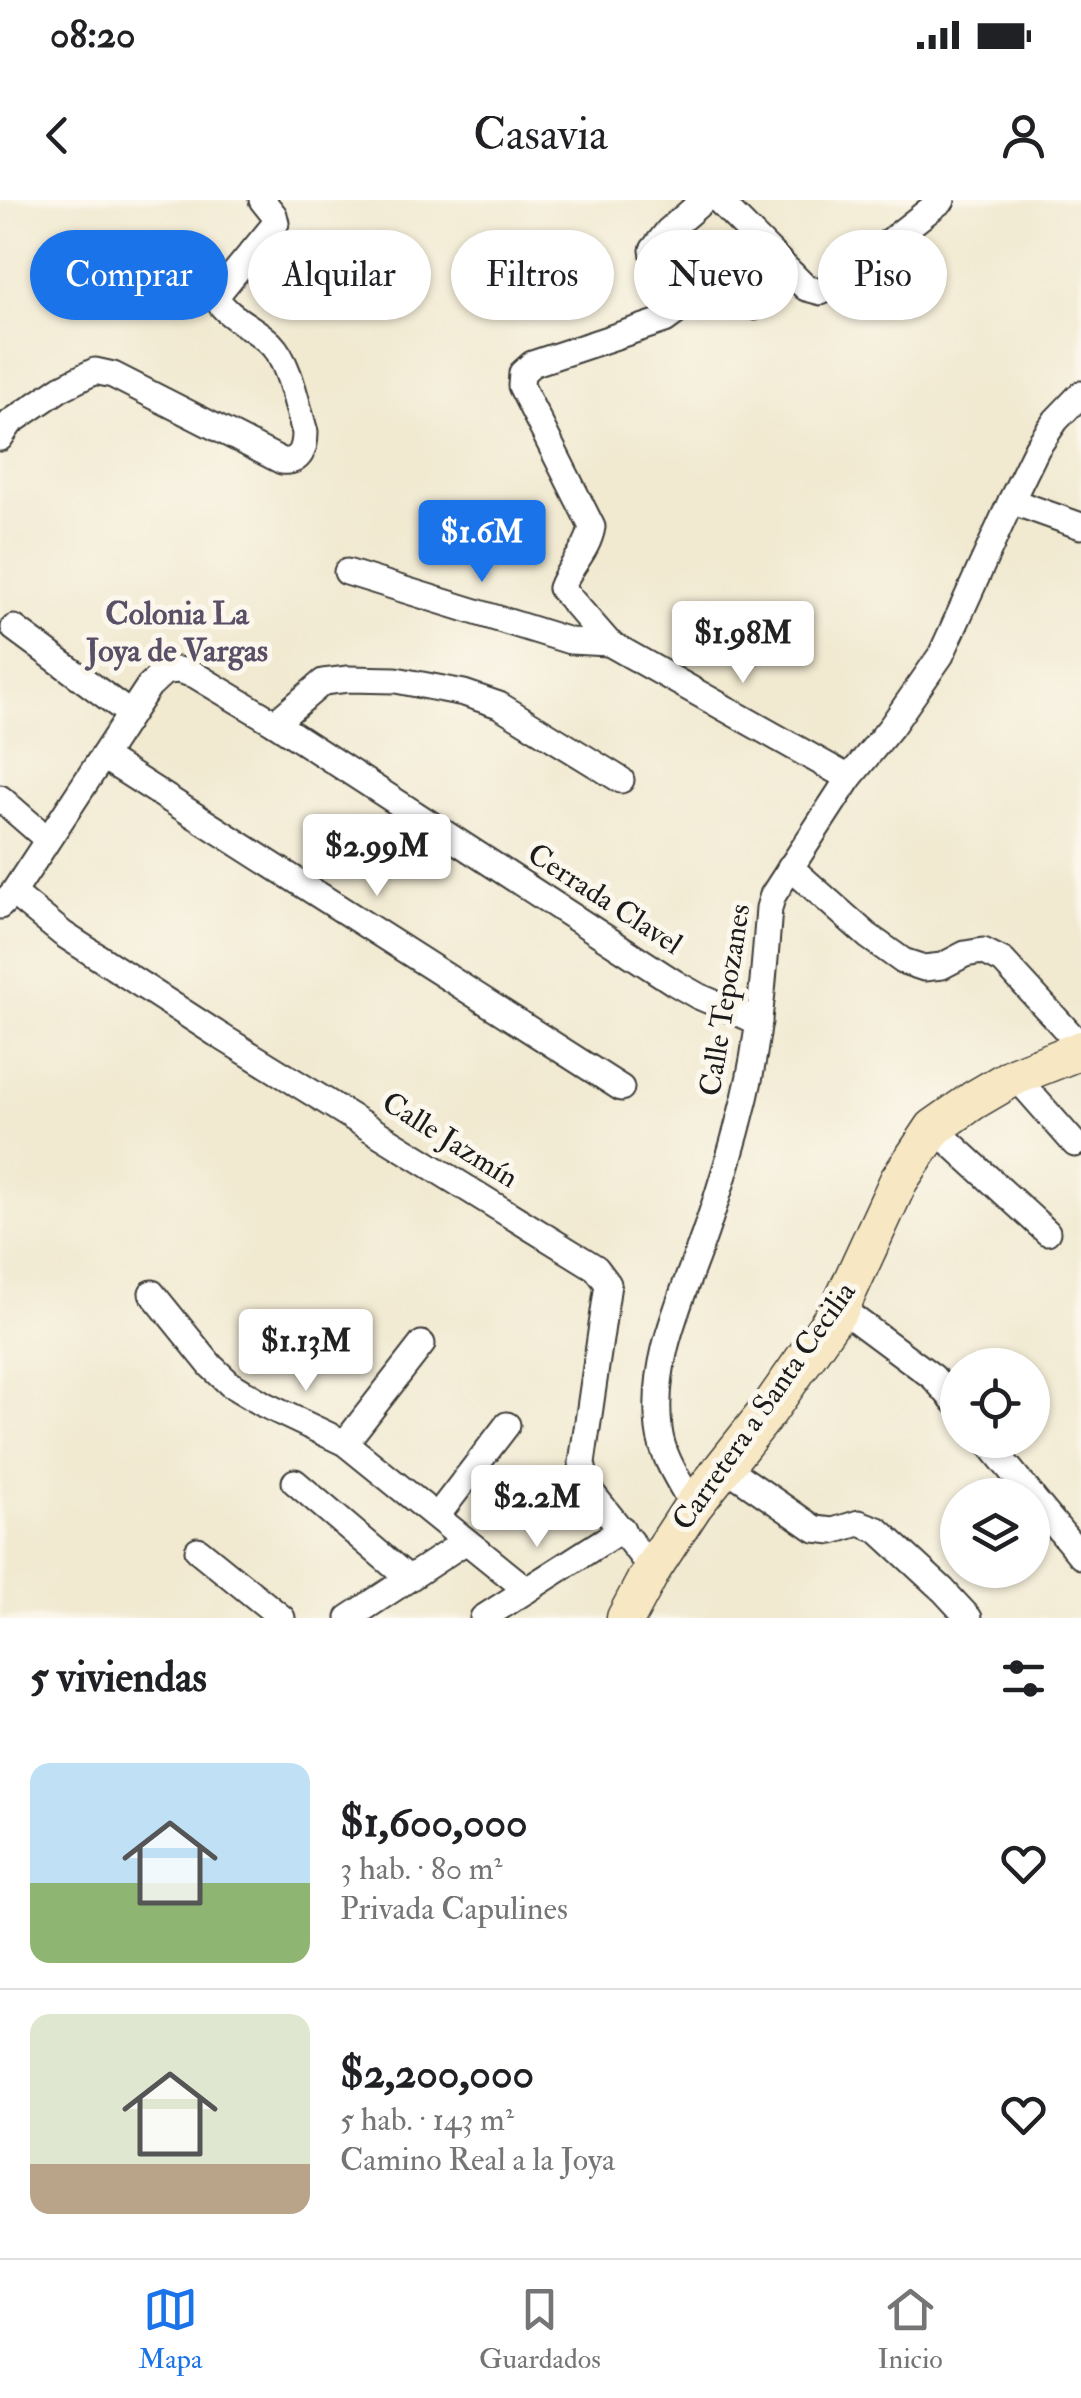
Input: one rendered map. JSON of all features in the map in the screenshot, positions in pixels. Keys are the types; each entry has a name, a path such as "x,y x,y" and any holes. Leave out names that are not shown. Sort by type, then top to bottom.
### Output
{"main road":[{"name":"Carretera a Santa Cecilia","path":"626,1618 693,1506 726,1467 840,1308 900,1180 934,1128 1015,1076 1081,1048"}],"street":[{"path":"0,438 10,422 61,388 95,372 113,375 282,462 299,457 305,444 304,432 281,356 269,342 222,308 217,299 276,222 262,200"},
{"path":"704,200 668,231 653,250 655,264 682,300 676,312 665,320 532,364 522,374 521,386 592,527 590,541 561,588 609,643 850,778"},
{"path":"718,200 748,230"},
{"path":"798,281 820,292 836,284 942,200"},
{"name":"Calle Tepozanes","path":"693,1506 668,1461 659,1432 658,1383 673,1314 724,1177 746,1095 759,1022 773,895 850,778 941,655 1038,448 1056,420 1081,394"},
{"path":"1010,501 1081,526"},
{"path":"347,572 570,641 609,643"},
{"path":"7,900 130,714 14,628"},
{"name":"Cerrada Clavel","path":"130,714 164,672 178,670 195,675 675,983 759,1022"},
{"path":"275,723 323,682 396,680 464,693 499,705 621,780"},
{"path":"103,757 621,1088"},
{"path":"0,798 46,840"},
{"path":"790,867 868,936 903,960 924,968 942,966 964,954 983,952 1003,961 1081,1048"},
{"name":"Calle Jazmín","path":"7,900 596,1268 608,1284 582,1463 587,1486 652,1569"},
{"path":"1015,1076 1075,1144"},
{"path":"934,1128 1047,1232"},
{"path":"152,1293 230,1384 345,1444 527,1590"},
{"path":"840,1308 940,1384"},
{"path":"345,1444 422,1344"},
{"path":"437,1516 507,1426"},
{"path":"1001,1458 1017,1478"},
{"path":"726,1467 815,1530 833,1531 860,1523 878,1530 969,1618"},
{"path":"295,1482 408,1578"},
{"path":"1050,1518 1081,1556"},
{"path":"483,1618 622,1528"},
{"path":"349,1618 466,1541"},
{"path":"198,1550 282,1618"}],"district":[{"name":"Colonia La Joya de Vargas","path":"177,632"}]}
